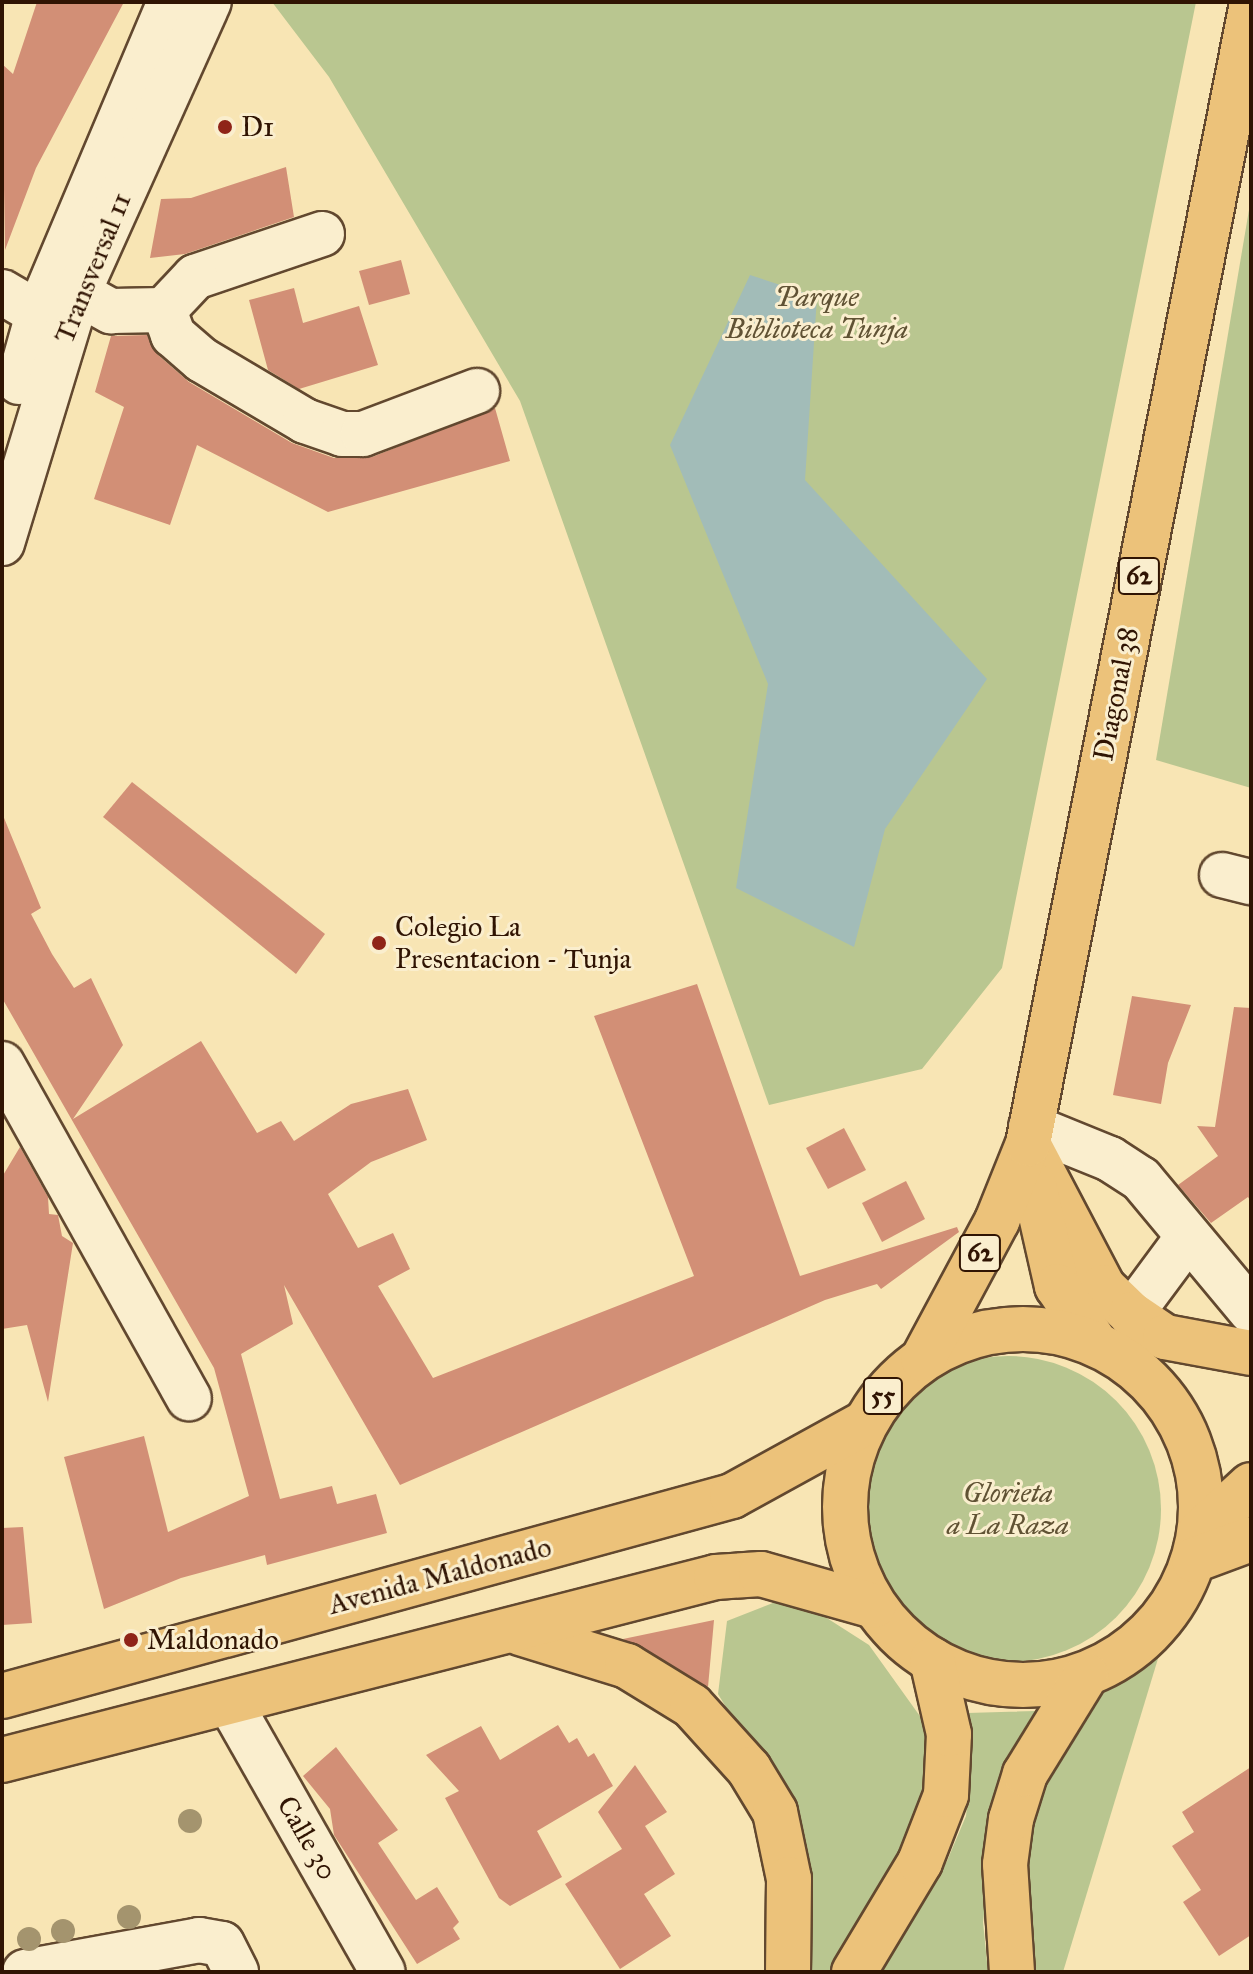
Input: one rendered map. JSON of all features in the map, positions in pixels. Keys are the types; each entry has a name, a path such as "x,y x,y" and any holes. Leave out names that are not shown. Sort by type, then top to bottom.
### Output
{"main road":[{"name":"Diagonal 38","path":"923,1359 997,1221 1030,1136 1251,8"},
{"name":"Diagonal 38","path":"1030,1136 1037,1216 1057,1286 1096,1344"},
{"path":"1030,1136 1103,1287 1131,1314 1165,1337 1247,1347"},
{"name":"55","path":"995,1331 1046,1331 1096,1344 1141,1374 1178,1419 1199,1474 1197,1546 1177,1599 1147,1637 1086,1675 1008,1685 932,1660 874,1606 851,1556 844,1502 865,1423 880,1398 923,1359 995,1331"},
{"path":"1141,1374 1247,1347"},
{"name":"Avenida Maldonado","path":"2,1696 732,1496 865,1423"},
{"path":"1197,1546 1251,1485"},
{"path":"1197,1546 1251,1539"},
{"path":"2,1760 517,1632 716,1577 761,1574 874,1606"},
{"path":"517,1632 627,1666 692,1706 749,1769 775,1812 789,1879 788,1972"},
{"path":"854,1972 920,1862 946,1795 949,1734 932,1660"},
{"name":"55","path":"1012,1972 1005,1864 1011,1819 1025,1774 1086,1675"}],"street":[{"name":"Transversal 11","path":"2,443 33,304 170,2"},
{"name":"Transversal 11","path":"2,543 33,304 209,2"},
{"path":"33,304 111,311 164,310 195,277 322,234"},
{"path":"164,310 173,335 202,360 305,421 342,434 363,434 477,391"},
{"path":"2,1064 189,1398"},
{"path":"1030,1136 1110,1159 1141,1179 1251,1311"},
{"path":"1131,1314 1188,1237"},
{"name":"Calle 30","path":"230,1703 383,1972"},
{"path":"25,1972 199,1940 229,1958"}],"green space":[{"name":"Parque Biblioteca Tunja","path":"272,2 1196,2 1002,968 922,1069 769,1105 520,401 329,77"},
{"path":"1251,198 1251,788 1156,760"},
{"name":"Glorieta a La Raza","path":"1008,1356 1038,1359 1066,1368 1093,1382 1116,1401 1135,1424 1149,1451 1158,1479 1161,1509 1158,1539 1149,1567 1135,1594 1116,1617 1093,1636 1066,1650 1038,1659 1008,1662 978,1659 950,1650 923,1636 900,1617 881,1594 867,1567 858,1539 855,1509 858,1479 867,1451 881,1424 900,1401 923,1382 950,1368 978,1359"},
{"path":"778,1601 808,1606 869,1645 922,1719 931,1766 917,1824 834,1972 806,1972 813,1898 800,1828 718,1694 727,1621"},
{"path":"1160,1652 1063,1972 1024,1972 1025,1813 1097,1693"},
{"path":"1036,1711 1001,1775 983,1922 988,1972 872,1972 947,1861 966,1816 969,1788 957,1725 967,1713"}],"water":[{"path":"750,275 817,297 805,480 987,679 885,829 854,947 736,888 768,684 670,445"}],"building":[{"path":"37,2 124,2 36,168 5,250 2,64 13,74"},
{"path":"286,167 294,217 185,254 150,258 161,199 191,198"},
{"path":"401,260 410,294 369,305 359,271"},
{"path":"294,288 303,323 359,306 378,365 299,389 268,370 249,300"},
{"path":"147,335 157,354 189,382 292,443 334,458 372,457 495,408 510,461 328,512 197,445 170,525 94,499 124,407 95,392 111,336"},
{"path":"132,782 325,934 296,974 103,817"},
{"path":"2,813 41,908 31,914 74,988 91,978 123,1045 73,1119 201,1041 257,1133 281,1121 294,1141 351,1104 408,1089 427,1140 371,1162 328,1194 358,1248 393,1233 410,1269 378,1286 433,1378 694,1276 594,1016 697,984 800,1276 957,1227 959,1232 881,1289 877,1284 825,1300 400,1485 284,1285 293,1324 241,1354 280,1499 332,1486 337,1504 376,1494 387,1533 267,1565 265,1555 181,1578 104,1609 64,1457 144,1436 168,1532 249,1496 214,1368 2,998"},
{"path":"1132,996 1191,1005 1168,1063 1161,1104 1113,1095"},
{"path":"1234,1007 1251,1008 1251,1202 1248,1197 1211,1223 1178,1185 1218,1156 1197,1126 1215,1127"},
{"path":"844,1128 866,1170 828,1189 806,1148"},
{"path":"20,1147 48,1197 49,1214 58,1215 62,1236 73,1243 48,1402 27,1325 2,1329 2,1177"},
{"path":"906,1181 925,1219 882,1242 862,1203"},
{"path":"23,1527 32,1623 2,1625 2,1528"},
{"path":"714,1620 708,1687 623,1639"},
{"path":"558,1725 569,1743 577,1738 588,1757 594,1753 613,1786 537,1831 562,1877 510,1906 499,1898 445,1798 459,1791 426,1755 481,1726 500,1760"},
{"path":"336,1747 398,1830 378,1843 416,1900 437,1887 459,1922 453,1928 460,1939 417,1964 334,1835 330,1809 303,1776"},
{"path":"635,1765 667,1812 645,1826 675,1874 644,1894 671,1936 620,1969 565,1884 622,1849 598,1812"},
{"path":"1251,1767 1251,1935 1219,1956 1183,1902 1201,1890 1172,1846 1194,1832 1182,1812"}],"place":[{"name":"D1","path":"225,127"},
{"name":"Colegio La Presentacion - Tunja","path":"379,943"},
{"name":"Maldonado","path":"131,1640"}]}
